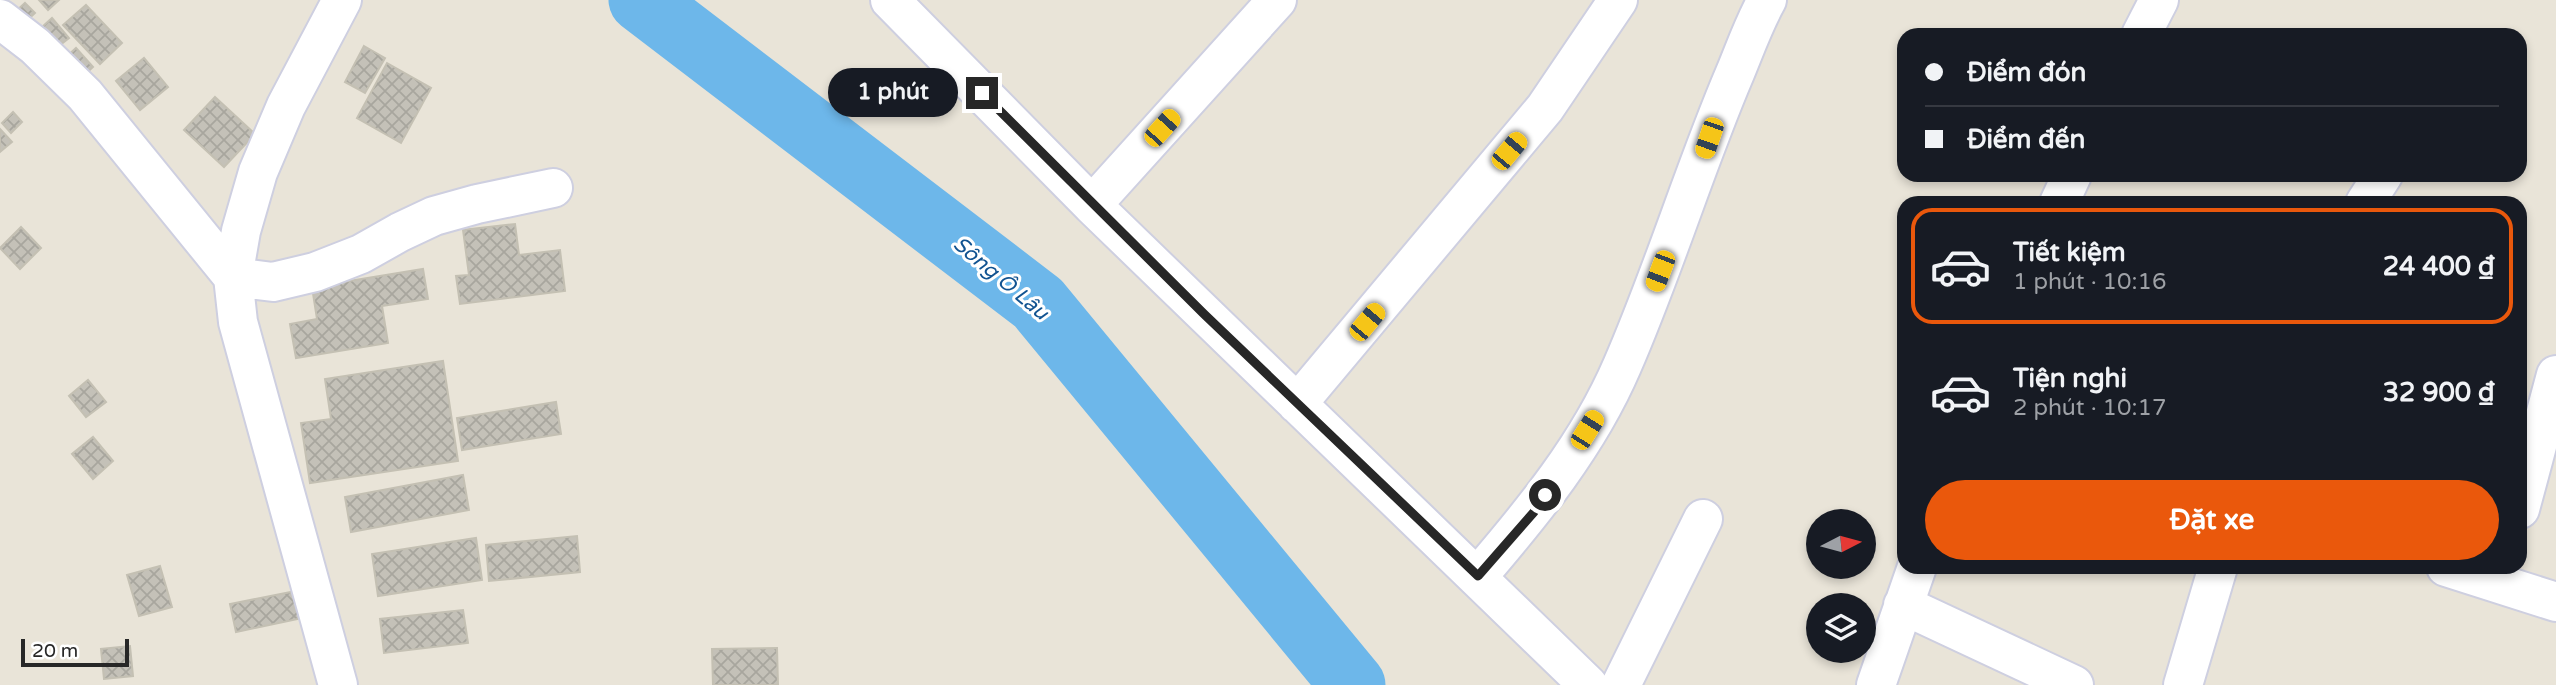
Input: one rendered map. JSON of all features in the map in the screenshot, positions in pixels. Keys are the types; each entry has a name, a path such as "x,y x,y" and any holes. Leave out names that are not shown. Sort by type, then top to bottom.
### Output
{"street":[{"path":"890,0 1092,205 1588,685"},
{"path":"1092,205 1277,0"},
{"path":"1297,404 1545,108 1618,0"},
{"path":"1478,576 1534,512 1597,413 1621,368 1679,223 1716,116 1767,0"},
{"path":"2145,28 2159,0"},
{"path":"338,685 238,322 233,277 241,232 258,172 286,106 339,7"},
{"path":"0,19 35,46 85,95 233,277 273,282 315,272 360,254 433,216 553,188"},
{"path":"2527,483 2556,376"},
{"path":"1621,685 1703,519"},
{"path":"1876,685 1914,574"},
{"path":"2183,685 2216,574"},
{"path":"2506,576 2556,602"},
{"path":"1903,605 2074,685"}],"building":[{"path":"39,0 59,0 48,10"},
{"path":"25,3 35,13 24,23 14,13"},
{"path":"86,5 122,43 100,64 63,25"},
{"path":"52,18 69,38 59,46 42,27"},
{"path":"364,46 385,58 365,93 345,82"},
{"path":"76,48 93,67 82,77 65,58"},
{"path":"144,58 168,87 140,110 116,81"},
{"path":"387,63 431,88 401,143 357,118"},
{"path":"215,97 255,134 224,167 184,130"},
{"path":"13,112 22,122 11,133 2,123"},
{"path":"0,129 12,142 0,152"},
{"path":"515,224 519,255 560,250 565,291 460,304 456,276 469,275 463,230"},
{"path":"21,227 41,248 20,269 0,248"},
{"path":"423,269 428,299 382,306 388,343 296,358 290,324 317,319 312,287"},
{"path":"443,361 458,461 310,483 301,423 331,419 325,379"},
{"path":"88,380 106,402 86,417 69,396"},
{"path":"556,402 561,434 462,450 457,418"},
{"path":"93,437 113,461 93,479 72,454"},
{"path":"463,475 469,510 351,532 345,497"},
{"path":"577,536 580,572 489,581 486,545"},
{"path":"476,538 482,580 378,596 372,554"},
{"path":"160,566 172,607 139,616 127,575"},
{"path":"301,590 307,617 236,632 230,604"},
{"path":"463,610 468,643 384,653 380,619"},
{"path":"130,646 133,676 104,679 101,649"},
{"path":"777,648 778,685 713,685 712,649"}],"waterway":[{"name":"Sông Ô Lâu","path":"641,0 1038,303 1353,685"}],"route":[{"path":"982,93 1092,205 1478,576 1534,512 1545,495"}]}
